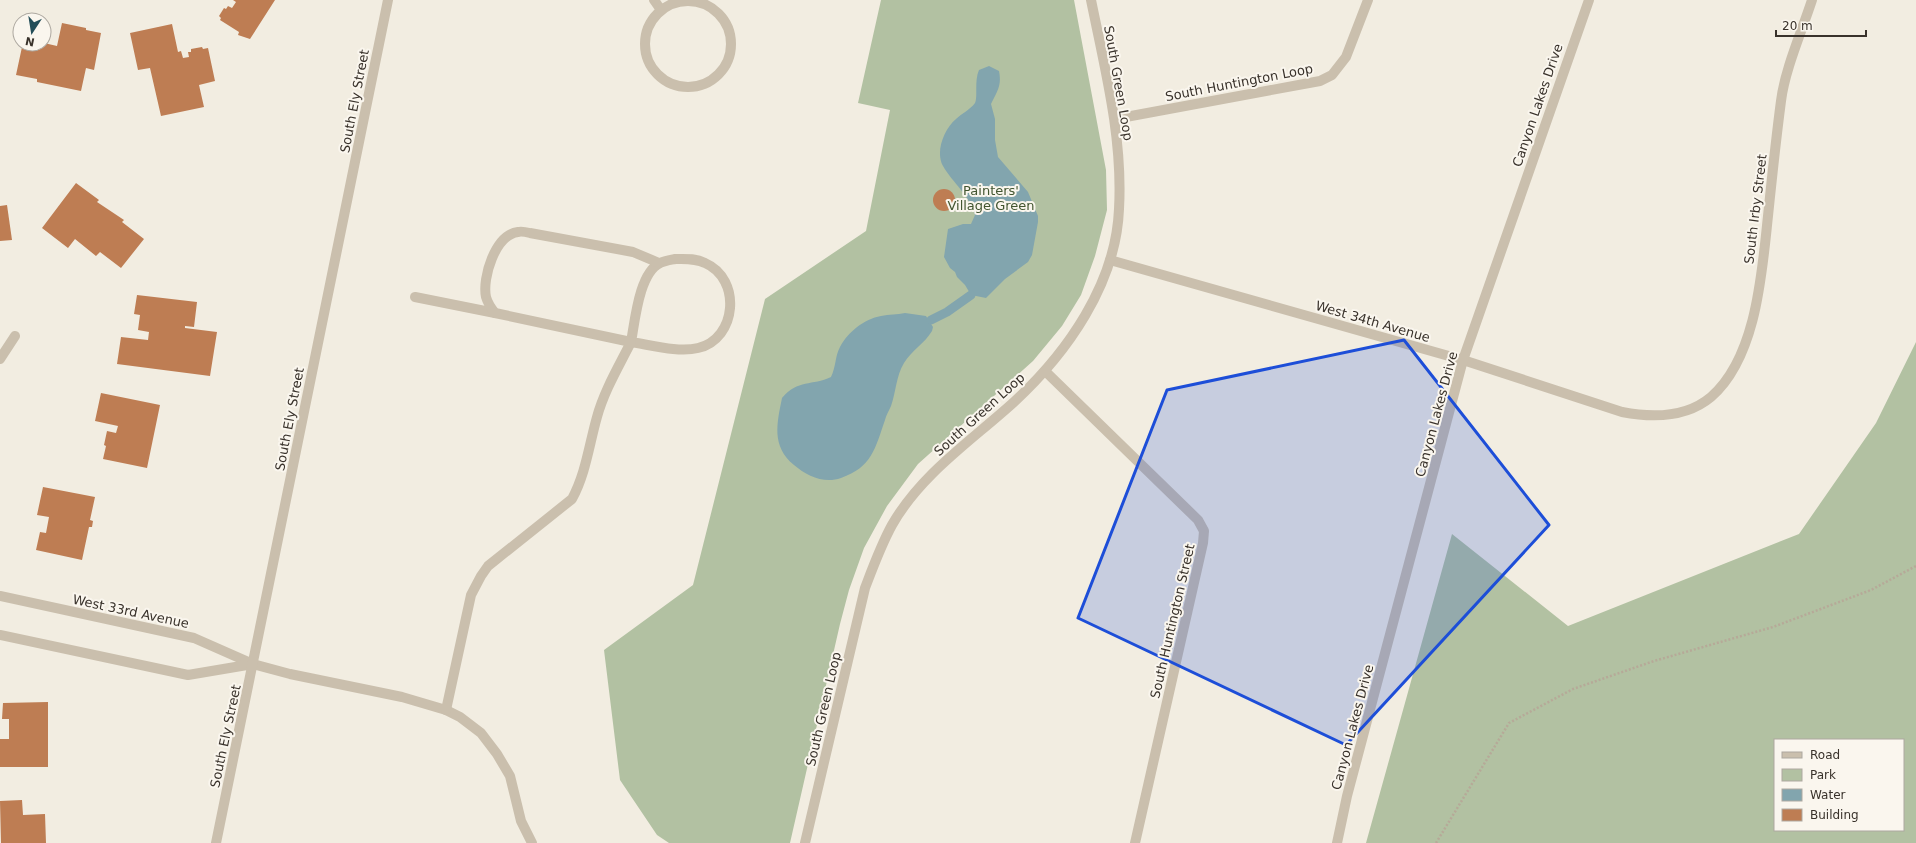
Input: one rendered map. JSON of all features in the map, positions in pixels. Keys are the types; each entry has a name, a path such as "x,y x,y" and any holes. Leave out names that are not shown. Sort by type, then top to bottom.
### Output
{"street":[{"name":"South Ely Street","path":"216,843 388,0"},
{"path":"654,0 661,10"},
{"name":"South Green Loop","path":"805,843 865,588 892,524 915,492 949,457 1014,402 1045,371 1073,335 1096,296 1110,260 1120,210 1119,164 1115,119 1091,0"},
{"name":"South Huntington Loop","path":"1115,119 1320,81 1332,75 1346,58 1368,0"},
{"name":"Canyon Lakes Drive","path":"1337,843 1347,796 1463,360 1589,0"},
{"name":"South Irby Street","path":"1696,406 1711,397 1723,385 1735,367 1751,320 1761,276 1781,99 1812,0"},
{"path":"687,1 701,3 714,10 724,21 730,34 731,48 728,62 720,74 708,83 694,88 680,87 666,82 656,73 648,61 644,48 646,34 652,21 661,10 673,4 687,1"},
{"path":"415,297 631,342 685,350 699,348 712,342 723,330 730,316 731,300 727,285 719,272 706,263 691,259 675,259 659,263 633,252 530,233 517,232 500,244 492,257 486,280 486,296 489,305 495,313"},
{"name":"West 34th Avenue","path":"1110,260 1463,360 1622,412 1645,416 1666,416 1696,406"},
{"path":"527,841 510,776 497,754 481,733 446,710 474,587 488,566 572,499 580,484 585,468 597,416 631,342 643,283 659,263"},
{"path":"0,359 15,336"},
{"name":"South Huntington Street","path":"1045,371 1198,520 1204,531 1203,543 1134,843"},
{"name":"West 33rd Avenue","path":"0,596 194,638 253,664 290,674 402,697 446,710"},
{"name":"West 33rd Avenue","path":"0,635 188,674 253,664"}],"path":[{"path":"1436,843 1509,723 1573,689 1654,661 1773,627 1871,590 1916,566"}],"highlighted area":[{"path":"1404,340 1549,525 1346,745 1078,618 1167,390"}],"green space":[{"name":"Painters' Village Green","path":"881,0 1074,0 1106,170 1107,210 1095,256 1081,295 1062,326 1033,361 918,464 887,506 864,548 849,590 840,624 790,843 669,843 657,835 620,780 604,650 693,585 765,299 866,231 890,110 858,103"},
{"path":"1916,342 1916,843 1366,843 1452,534 1568,626 1799,534 1876,423"}],"water":[{"path":"989,66 999,71 1000,76 998,88 991,104 995,119 995,140 998,157 1028,192 1038,216 1038,222 1032,255 1028,262 1005,279 986,298 971,295 965,285 957,277 955,272 950,268 944,257 948,229 963,224 971,224 975,215 973,208 943,166 940,148 942,141 952,123 975,103 979,70"},
{"path":"905,313 926,316 933,327 929,335 910,355 901,368 891,406 871,456 860,468 851,474 835,480 816,478 804,473 787,458 779,442 778,425 782,398 788,392 800,385 831,377 837,354 843,341 857,327 869,320 884,315"}],"building":[{"path":"233,0 275,0 250,39 238,35 239,32 220,20 221,18 219,16 224,8 226,9 228,6 232,8 236,2"},
{"path":"62,23 101,33 94,70 86,68 81,91 37,82 37,79 16,75 21,52 52,52 52,45 57,46"},
{"path":"172,24 178,52 181,51 183,58 189,57 188,52 191,52 191,49 202,47 203,49 208,48 215,81 199,85 204,107 161,116 150,68 138,70 130,33"},
{"path":"76,183 99,200 97,202 124,220 122,222 144,239 121,268 100,252 96,256 75,239 68,248 42,228"},
{"path":"944,189 952,192 955,200 952,208 944,211 936,208 933,200 936,192"},
{"path":"7,205 12,240 0,241 0,206"},
{"path":"137,295 197,302 194,327 185,326 185,328 217,332 210,376 117,364 121,337 148,340 149,332 138,330 140,315 134,314"},
{"path":"101,393 160,405 147,468 103,459 107,431 116,433 118,426 95,421"},
{"path":"43,487 95,497 90,520 93,521 92,527 89,527 82,560 36,550 40,532 46,533 49,517 37,515"},
{"path":"48,702 48,767 0,767 0,739 9,739 9,719 2,719 3,703"},
{"path":"22,800 23,815 45,814 46,843 1,843 0,801"}],"waterway":[{"path":"931,320 947,312 971,295"}]}
